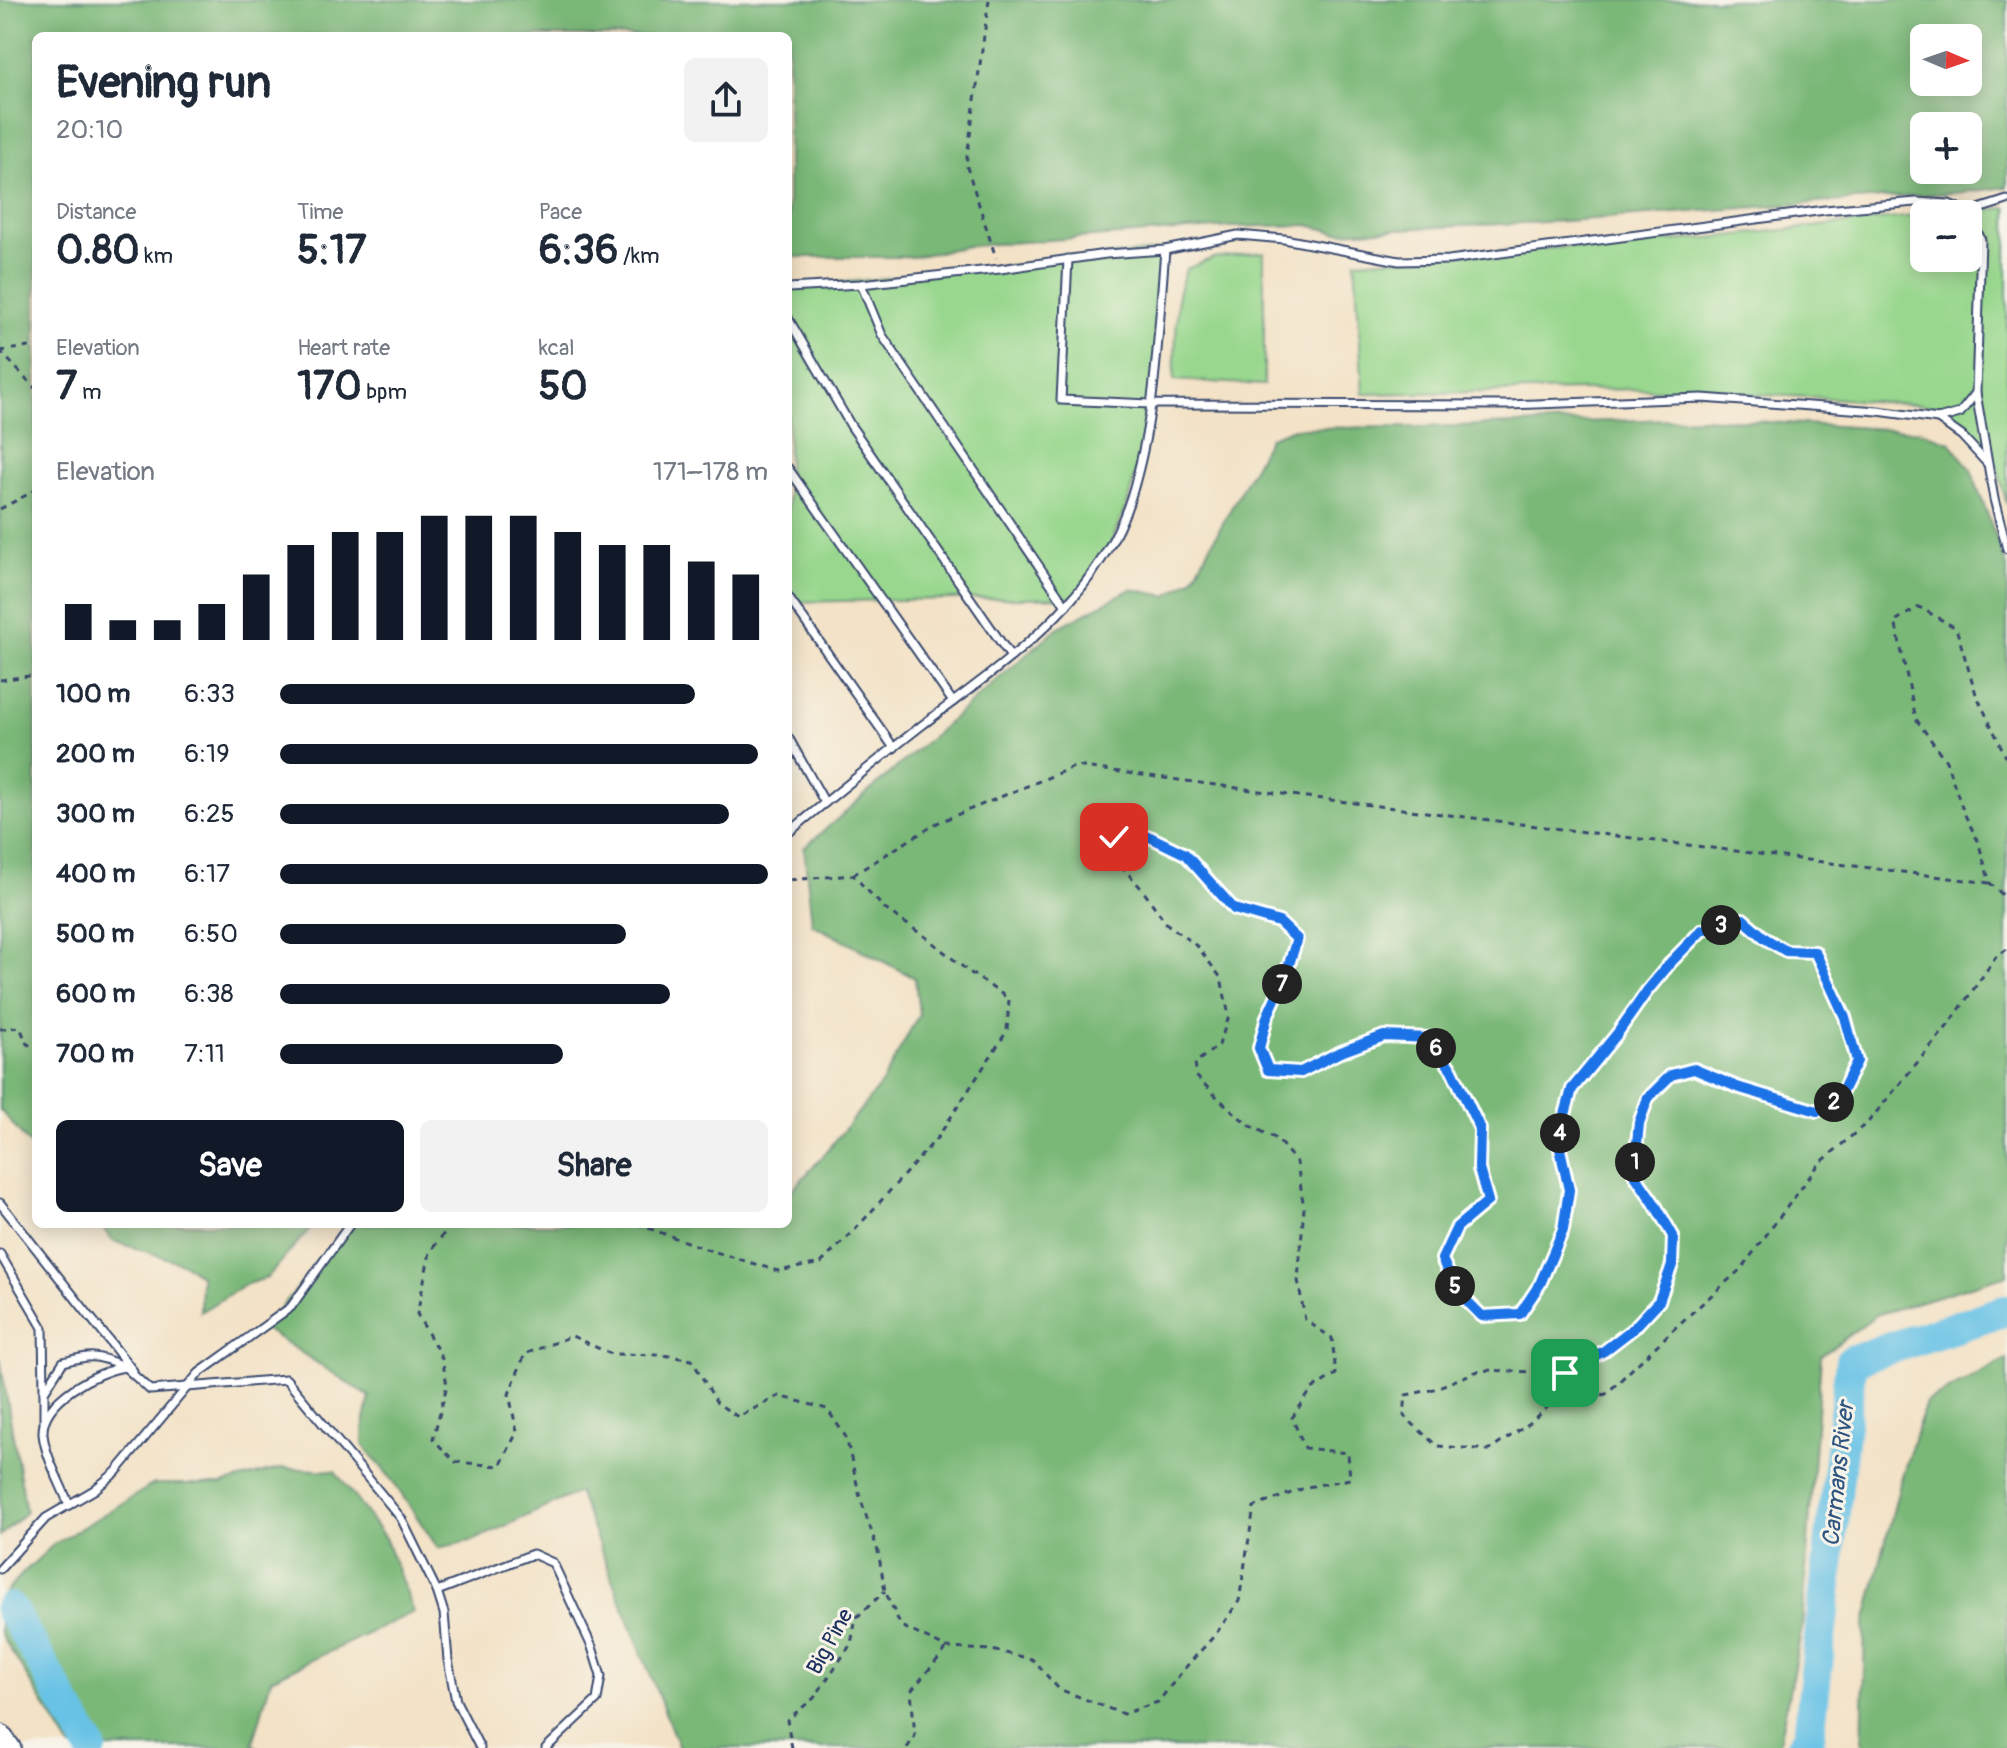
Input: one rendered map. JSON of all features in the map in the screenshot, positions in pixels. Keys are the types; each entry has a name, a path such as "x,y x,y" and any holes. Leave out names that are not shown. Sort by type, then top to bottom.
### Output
{"main road":[{"path":"0,1736 9,1748"}],"lane":[{"path":"1982,208 2007,200"},
{"path":"792,288 861,284 1106,254 1165,250 1238,235 1284,239 1399,261 1449,260 1825,210 1910,203"},
{"path":"792,830 1027,644 1074,597 1110,545 1130,497 1146,434 1165,250"},
{"path":"1068,259 1061,400 1150,404 1508,405 1702,398 1878,411 1938,419 1960,413 1976,393"},
{"path":"1980,272 1976,393 1994,499 2007,549"},
{"path":"861,284 882,335 1066,606"},
{"path":"792,325 851,426 1011,657"},
{"path":"1938,419 1962,436 1987,463"},
{"path":"792,474 953,702"},
{"path":"792,603 894,748"},
{"path":"792,744 825,803"},
{"path":"0,1203 142,1382"},
{"path":"0,1569 46,1518 94,1490 116,1472 199,1373 291,1307 347,1228"},
{"path":"0,1254 43,1328 43,1432 51,1462 69,1505"},
{"path":"44,1392 63,1362 88,1356 103,1357 125,1367 150,1390 286,1379 401,1518 437,1591 444,1613 456,1701 480,1748"},
{"path":"44,1427 50,1412 68,1390 110,1369 125,1367"},
{"path":"437,1591 533,1554 553,1563 592,1647 601,1676 597,1700 546,1748"}],"path":[{"path":"989,0 966,164 1000,269"},
{"path":"0,351 32,347"},
{"path":"0,351 32,385"},
{"path":"0,509 32,492"},
{"path":"2007,759 1976,694 1956,628 1919,607 1895,621 1916,719 1946,761 1964,813 1978,841 1990,883 2007,899"},
{"path":"0,680 32,676"},
{"path":"792,880 853,875 937,823 1076,766 1990,883"},
{"path":"448,1228 430,1252 417,1314 442,1358 447,1385 433,1439 455,1462 500,1466 517,1432 509,1394 525,1354 572,1336 611,1354 663,1355 692,1360 717,1403 738,1417 779,1396 827,1409 846,1437 860,1497 878,1551 885,1591 901,1626 947,1648 992,1650 1032,1659 1059,1689 1123,1714 1158,1702 1215,1635 1239,1601 1254,1507 1307,1487 1350,1479 1348,1453 1305,1448 1292,1418 1312,1389 1336,1374 1332,1338 1305,1320 1298,1280 1304,1208 1297,1163 1277,1139 1247,1124 1197,1077 1195,1063 1219,1045 1229,1016 1221,978 1198,947 1167,924 1115,859 1114,837 1150,837 1185,854 1234,909 1279,922 1297,939 1285,977 1267,1017 1259,1048 1268,1070 1301,1072 1338,1053 1384,1036 1428,1038 1452,1070 1480,1129 1479,1169 1488,1201 1457,1227 1442,1259 1456,1290 1482,1316 1520,1314 1540,1284 1563,1230 1569,1190 1558,1140 1572,1089 1671,962 1702,930 1743,919 1786,951 1815,952 1845,1017 1857,1061 1838,1100 1817,1111 1737,1087 1694,1069 1671,1075 1648,1098 1639,1123 1634,1174 1673,1236 1672,1265 1659,1301 1634,1328 1604,1351 1565,1373 1481,1370 1431,1390 1406,1395 1404,1416 1437,1446 1490,1450 1547,1407 1606,1394 1741,1269 1819,1164 1869,1121 1950,1023 1996,957 2007,949"},
{"path":"648,1228 778,1271 821,1263 938,1137 1007,1031 1009,999 885,909 853,875"},
{"path":"0,1029 20,1027 27,1044 32,1046"},
{"name":"Big Pine","path":"792,1748 787,1720 814,1698 851,1644 856,1618 885,1591"},
{"path":"907,1748 915,1736 911,1691 947,1648"}],"green space":[{"path":"0,0 2007,0 2007,187 1565,221 1336,232 1308,225 1231,227 968,246 913,257 792,257 792,32 32,32 32,1147 0,1110"},
{"path":"2007,208 2007,505 1995,459 1948,407 1640,389 1363,394 1355,261 1710,238 1910,217 1910,272 1982,272 1982,210"},
{"path":"1165,250 1150,404 1130,497 1110,545 1074,597 792,602 792,288"},
{"path":"1264,252 1264,385 1174,380 1178,294 1186,269 1213,258"},
{"path":"1703,418 1920,431 1950,442 1971,470 2007,567 2007,1275 1876,1315 1821,1356 1802,1627 1778,1748 679,1748 578,1492 475,1540 438,1548 389,1476 363,1445 370,1397 263,1328 350,1228 792,1228 792,1191 882,1083 919,1014 915,978 812,924 804,848 1057,628 1131,589 1167,596 1193,578 1270,437 1294,428"},
{"path":"102,1228 311,1228 267,1278 247,1284 200,1312 201,1277 185,1264 113,1241"},
{"path":"0,1358 26,1512 0,1536"},
{"path":"2007,1359 2007,1748 1862,1748 1865,1623 1902,1476 1926,1402"},
{"path":"282,1468 335,1471 385,1538 414,1612 271,1679 253,1744 258,1748 71,1748 0,1633 0,1599 53,1545 154,1484 221,1484"}],"waterway":[{"name":"Carmans River","path":"1801,1748 1809,1736 1851,1361 2007,1310"},
{"name":"Carmans River","path":"10,1608 91,1748"}],"route":[{"path":"1114,837 1150,837 1185,854 1234,909 1279,922 1297,939 1285,977 1267,1017 1259,1048 1268,1070 1301,1072 1338,1053 1384,1036 1428,1038 1452,1070 1480,1129 1479,1169 1488,1201 1457,1227 1442,1259 1456,1290 1482,1316 1520,1314 1540,1284 1563,1230 1569,1190 1558,1140 1572,1089 1671,962 1702,930 1743,919 1786,951 1815,952 1845,1017 1857,1061 1838,1100 1817,1111 1737,1087 1694,1069 1671,1075 1648,1098 1639,1123 1634,1174 1673,1236 1672,1265 1659,1301 1634,1328 1604,1351 1565,1373"}]}
